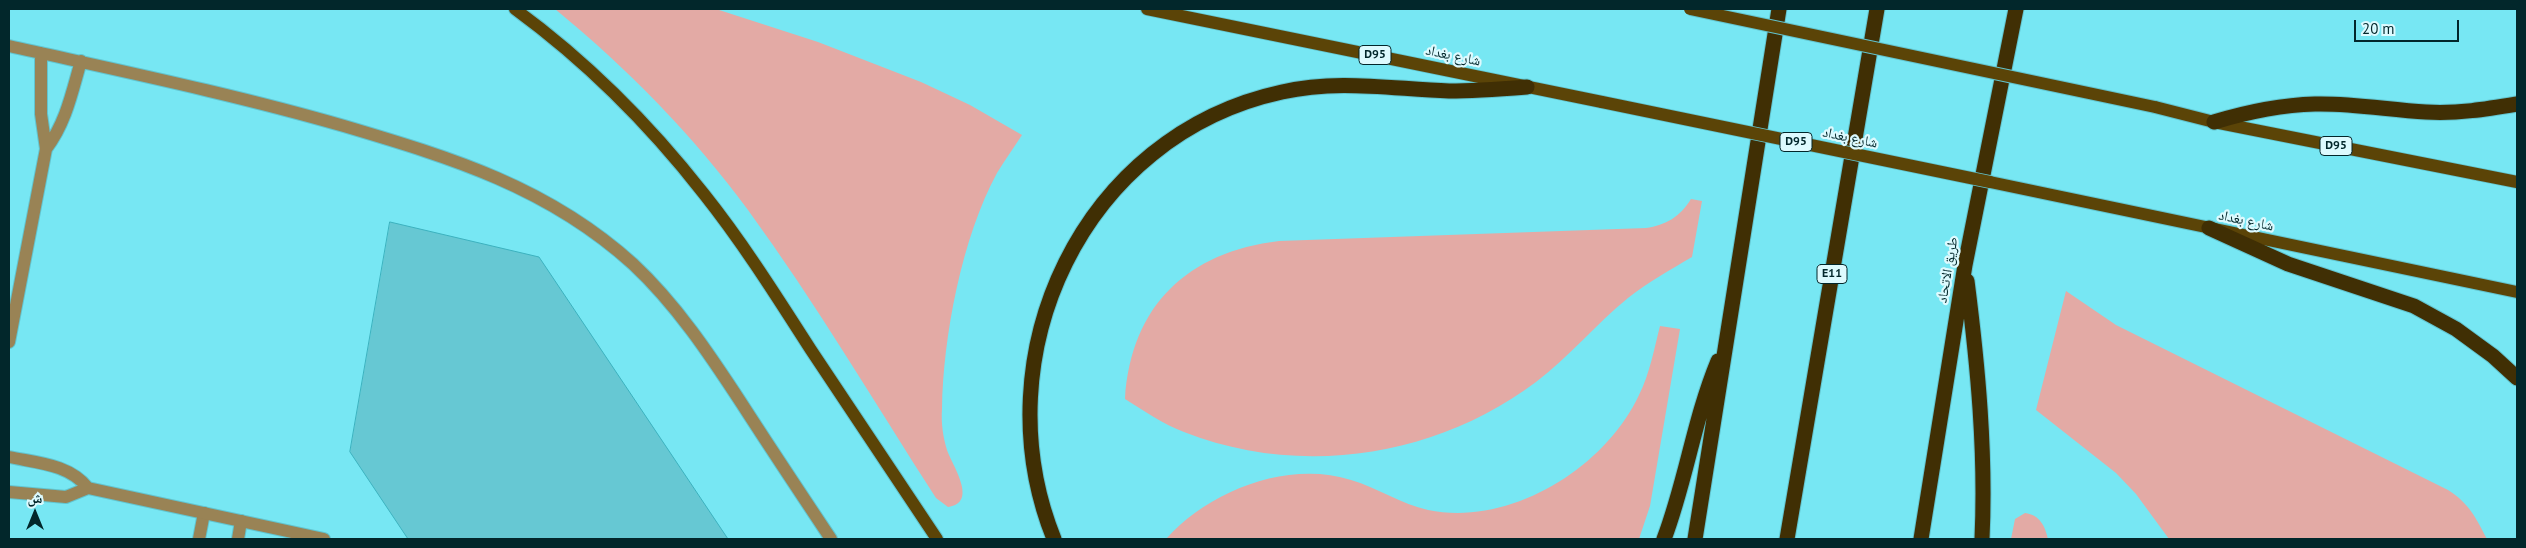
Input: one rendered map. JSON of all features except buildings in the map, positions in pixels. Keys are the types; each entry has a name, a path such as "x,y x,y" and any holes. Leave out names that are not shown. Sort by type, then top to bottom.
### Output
{"highway":[{"path":"1695,539 1779,9"},
{"name":"E11","path":"1788,539 1877,9"},
{"name":"طريق الاتحاد","path":"1921,539 1965,265 2016,9"},
{"path":"1054,539 1038,492 1030,445 1029,397 1034,349 1045,310 1060,274 1079,238 1101,206 1128,176 1158,150 1191,128 1227,109 1280,92 1312,86 1344,84 1452,91 1527,87"},
{"path":"2214,122 2263,109 2314,104 2348,104 2428,112 2473,111 2517,104"},
{"path":"2209,228 2288,264 2414,306 2456,328 2493,356 2517,378"},
{"path":"1965,265 1980,393 1983,457 1982,539"},
{"path":"1664,539 1675,509 1702,403 1729,334"}],"main road":[{"path":"515,9 573,55 620,99 664,145 705,194 744,248 937,539"},
{"name":"شارع بغداد","path":"1147,9 2140,212 2517,292"},
{"name":"D95","path":"1690,9 2155,107 2214,122 2517,182"}],"street":[{"path":"9,46 82,61 279,108 468,165 528,191 585,224 634,266 679,314 723,375 831,539"},
{"path":"9,342 46,149 41,114 41,53"},
{"path":"46,149 60,130 82,61"},
{"path":"9,457 70,471 80,478 88,488"},
{"path":"9,492 66,497 88,488 324,539"},
{"path":"199,539 204,513"},
{"path":"238,539 241,521"}],"shaded area":[{"path":"555,9 716,9 818,42 921,82 970,105 1022,135 997,173 974,227 964,257 951,320 943,381 942,419 943,435 947,450 958,474 963,491 962,499 957,504 948,507 936,498 797,281 727,182 658,104 608,55"},
{"path":"1691,199 1702,201 1692,257 1651,281 1628,298 1536,382 1497,408 1455,428 1412,443 1366,452 1320,456 1274,454 1229,446 1184,432 1161,421 1125,399 1130,366 1139,336 1152,311 1170,289 1192,271 1217,257 1247,247 1279,241 1646,228 1660,225 1672,219 1682,211"},
{"path":"2066,291 2116,325 2448,490 2467,506 2487,539 2169,539 2136,494 2116,473 2036,410"},
{"path":"1660,326 1680,329 1650,506 1639,539 1166,539 1204,507 1227,494 1251,484 1276,477 1301,474 1326,475 1351,480 1408,504 1428,510 1459,513 1491,509 1522,500 1552,486 1579,468 1603,446 1624,422 1646,378"},
{"path":"2025,513 2034,516 2041,522 2048,539 2011,539 2015,519"}]}
